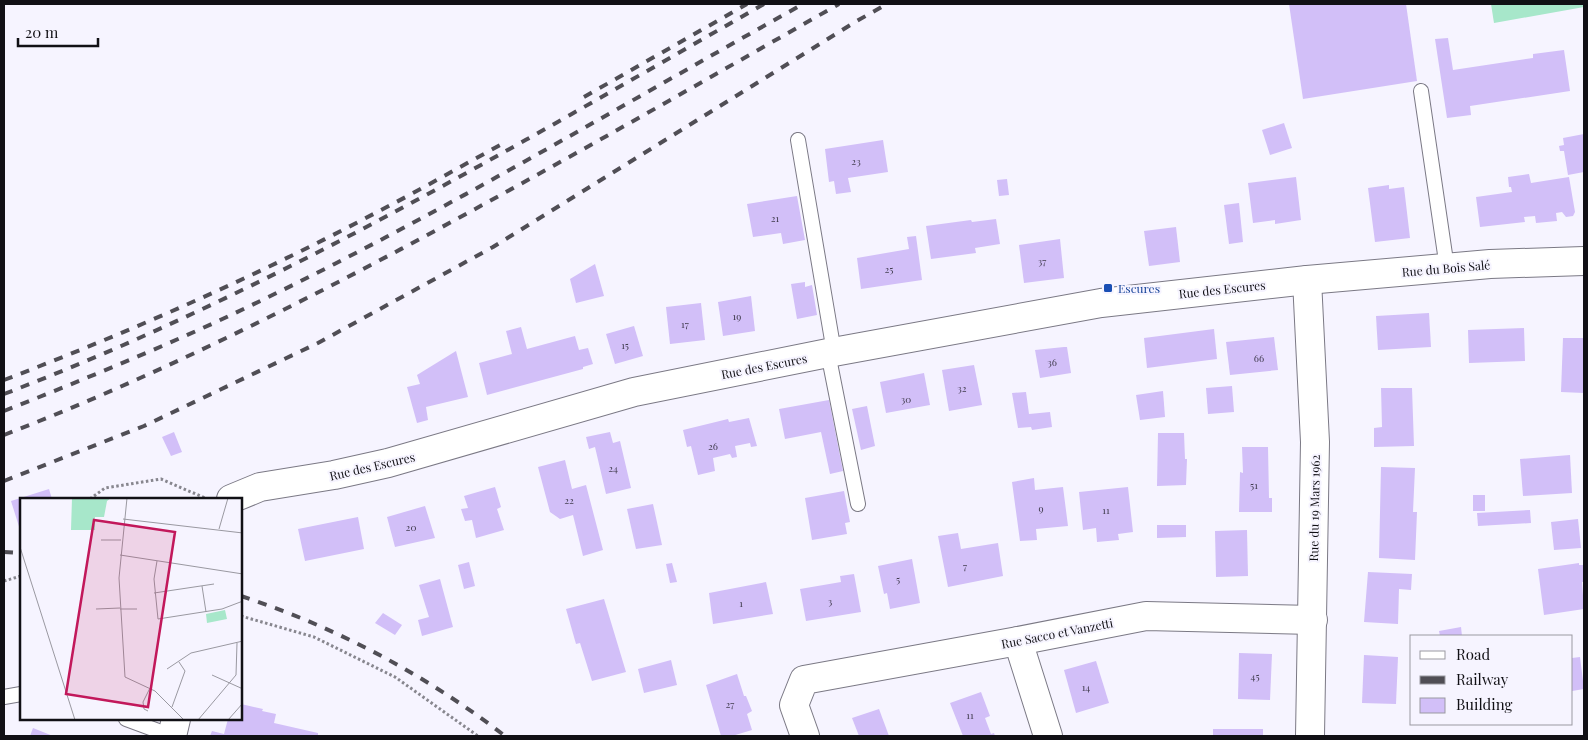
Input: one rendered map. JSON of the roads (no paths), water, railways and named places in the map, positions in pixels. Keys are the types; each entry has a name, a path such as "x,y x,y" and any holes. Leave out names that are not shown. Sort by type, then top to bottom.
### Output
{"street":[{"name":"Rue du Bois Salé","path":"1307,280 1490,264 1584,261"},
{"name":"Rue des Escures","path":"233,498 260,487 388,464 634,392 1101,303 1307,280"},
{"name":"Rue du 19 Mars 1962","path":"1307,280 1315,442 1310,736"},
{"name":"Rue Sacco et Vanzetti","path":"805,736 794,705 804,680 1146,616 1313,620"},
{"path":"1018,641 1048,736"},
{"path":"172,736 176,720"}],"lane":[{"path":"1421,91 1447,268"},
{"path":"798,140 831,353 858,504"},
{"path":"4,697 20,694"},
{"path":"129,720 172,736"}],"railway":[{"path":"584,97 747,4"},
{"path":"4,394 103,354 201,310 297,263 392,214 764,4"},
{"path":"4,411 216,322 366,248 439,209 803,4"},
{"path":"4,435 69,409 196,352 383,259 548,169 839,4"},
{"path":"4,481 144,426 318,343 493,247 887,4"},
{"path":"4,380 147,322 289,257 412,194 504,143"},
{"path":"4,552 20,553"},
{"path":"242,596 311,622 379,655 444,693 505,736"}],"place":[{"name":"Escures","path":"1108,288"}]}
